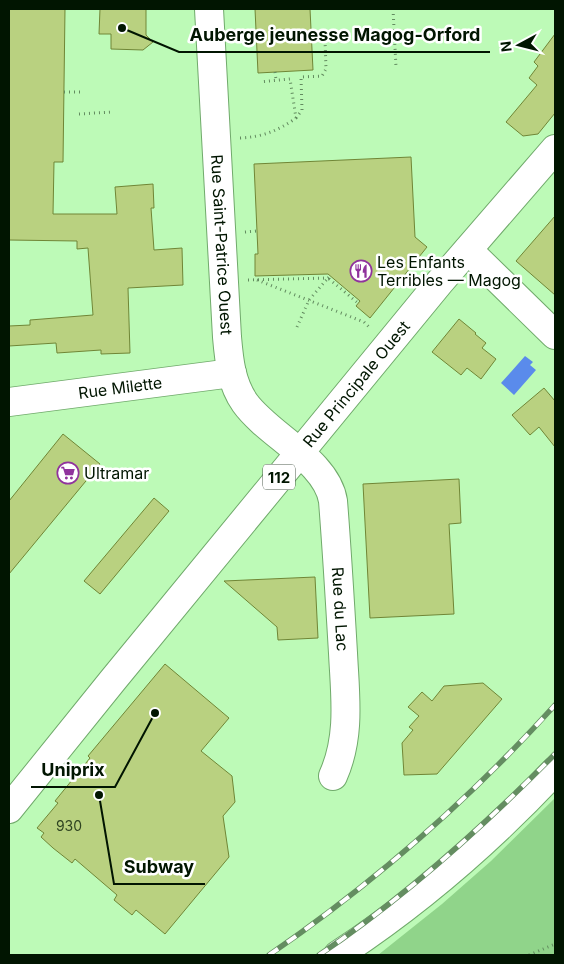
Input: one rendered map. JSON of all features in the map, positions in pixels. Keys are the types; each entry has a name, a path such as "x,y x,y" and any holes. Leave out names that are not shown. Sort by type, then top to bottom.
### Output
{"street":[{"name":"Rue Saint-Patrice Ouest","path":"209,9 227,337 232,373 239,393 252,411 299,453"},
{"name":"Rue Principale Ouest","path":"9,809 299,453 555,149"},
{"path":"468,250 555,335"},
{"name":"Rue Milette","path":"9,402 232,373"},
{"name":"Rue du Lac","path":"299,453 325,479 334,501 341,610 345,727 343,749 333,776"},
{"path":"338,955 460,862 555,771"}],"path":[{"path":"393,9 396,67"},
{"path":"241,138 273,132 296,118 302,110 301,77 322,76 326,69 325,40 312,41"},
{"path":"275,72 276,80"},
{"path":"260,82 290,79 296,118"},
{"path":"64,92 81,92"},
{"path":"79,114 112,112"},
{"path":"297,327 308,300 329,277"},
{"path":"242,281 329,277 358,303"},
{"path":"257,280 364,322 376,332"},
{"path":"529,955 555,944"}],"green space":[{"path":"555,798 555,955 378,955 442,904 491,861"}],"water":[{"path":"525,356 533,362 530,365 536,370 514,395 501,383"}],"building":[{"path":"9,9 65,9 63,162 54,162 53,214 117,214 115,187 153,184 154,208 151,208 154,250 182,248 183,285 128,288 130,353 101,354 101,350 57,353 56,343 9,346 9,326 30,325 30,320 93,315 88,248 77,249 77,241 9,240"},
{"path":"100,9 146,9 146,35 153,42 143,50 111,49 111,34 99,34"},
{"path":"255,9 310,9 313,70 258,73"},
{"path":"555,34 555,113 538,134 523,136 506,122 537,85 529,78 538,66 534,62"},
{"path":"411,157 415,237 427,247 370,318 356,306 360,301 328,274 255,276 255,254 258,254 254,164"},
{"path":"555,216 555,295 516,261"},
{"path":"459,319 486,343 482,348 496,359 481,379 467,368 461,375 432,352"},
{"path":"544,388 555,401 555,447 539,427 530,435 512,415"},
{"path":"63,434 100,464 9,574 9,501"},
{"path":"459,479 461,523 449,524 454,614 370,618 363,484"},
{"path":"154,498 169,511 100,594 84,581"},
{"path":"315,577 318,638 278,640 277,627 224,581"},
{"path":"165,664 229,718 201,751 232,776 235,802 223,816 229,857 165,934 136,910 132,915 114,900 117,895 75,859 72,863 53,848 41,837 44,833 37,828 58,803 55,801 90,758 88,756"},
{"path":"483,683 502,699 437,774 404,775 402,743 413,730 409,727 419,716 408,707 422,692 432,701 444,686"}],"railway":[{"path":"269,955 346,899 420,838 489,774 555,705"},
{"path":"319,955 351,933 442,860 500,808 555,754"}],"place":[{"name":"Auberge jeunesse Magog-Orford","path":"122,28"},
{"name":"Les Enfants Terribles — Magog","path":"361,271"},
{"name":"Ultramar","path":"68,473"},
{"name":"Uniprix","path":"155,713"},
{"name":"Subway","path":"99,795"}]}
